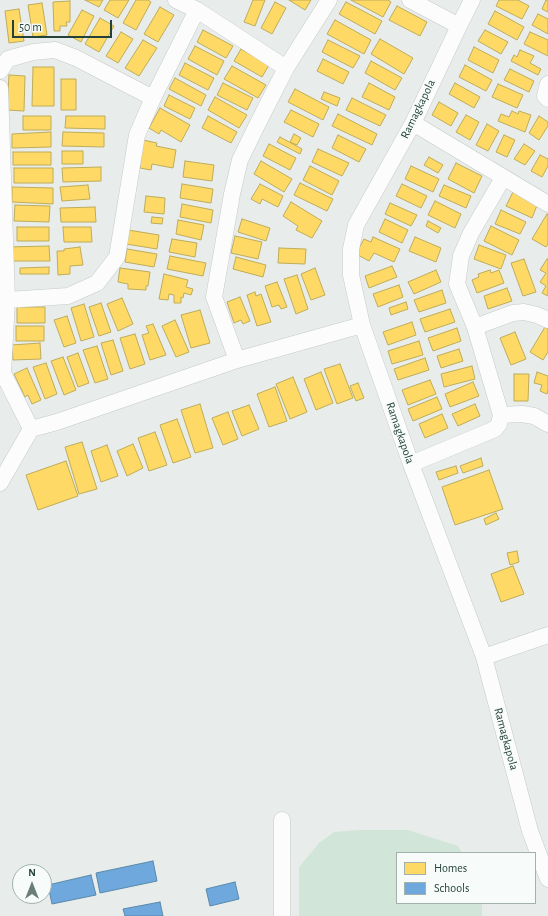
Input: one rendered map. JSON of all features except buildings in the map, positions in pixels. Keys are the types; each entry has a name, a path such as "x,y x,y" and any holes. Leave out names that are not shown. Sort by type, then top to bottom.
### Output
{"street":[{"path":"176,0 197,10 286,68"},
{"path":"237,360 214,297 232,194 240,160 286,68 329,0"},
{"path":"410,0 458,26"},
{"name":"Ramagkapola","path":"472,0 412,123 356,225 351,249 351,274 362,325 411,464 484,657 530,831 548,879"},
{"path":"8,300 68,296 97,283 117,257 136,135 197,10"},
{"path":"0,71 8,60 33,52 55,50 76,58 153,98"},
{"path":"548,84 545,96 548,99"},
{"path":"0,88 8,300 3,373 31,429"},
{"path":"412,123 548,204"},
{"path":"411,464 495,429 499,424 501,415 475,327 457,284 461,256 470,233 503,178"},
{"path":"475,327 513,313 531,314 548,320"},
{"path":"0,483 31,429 57,422 237,360 362,325"},
{"path":"501,415 522,414 534,416 548,424"},
{"path":"484,657 548,635"},
{"path":"282,820 282,916"}],"green space":[{"path":"358,830 408,830 458,846 461,852 396,852 396,904 482,904 482,916 299,916 299,867 319,843 334,832"}]}
